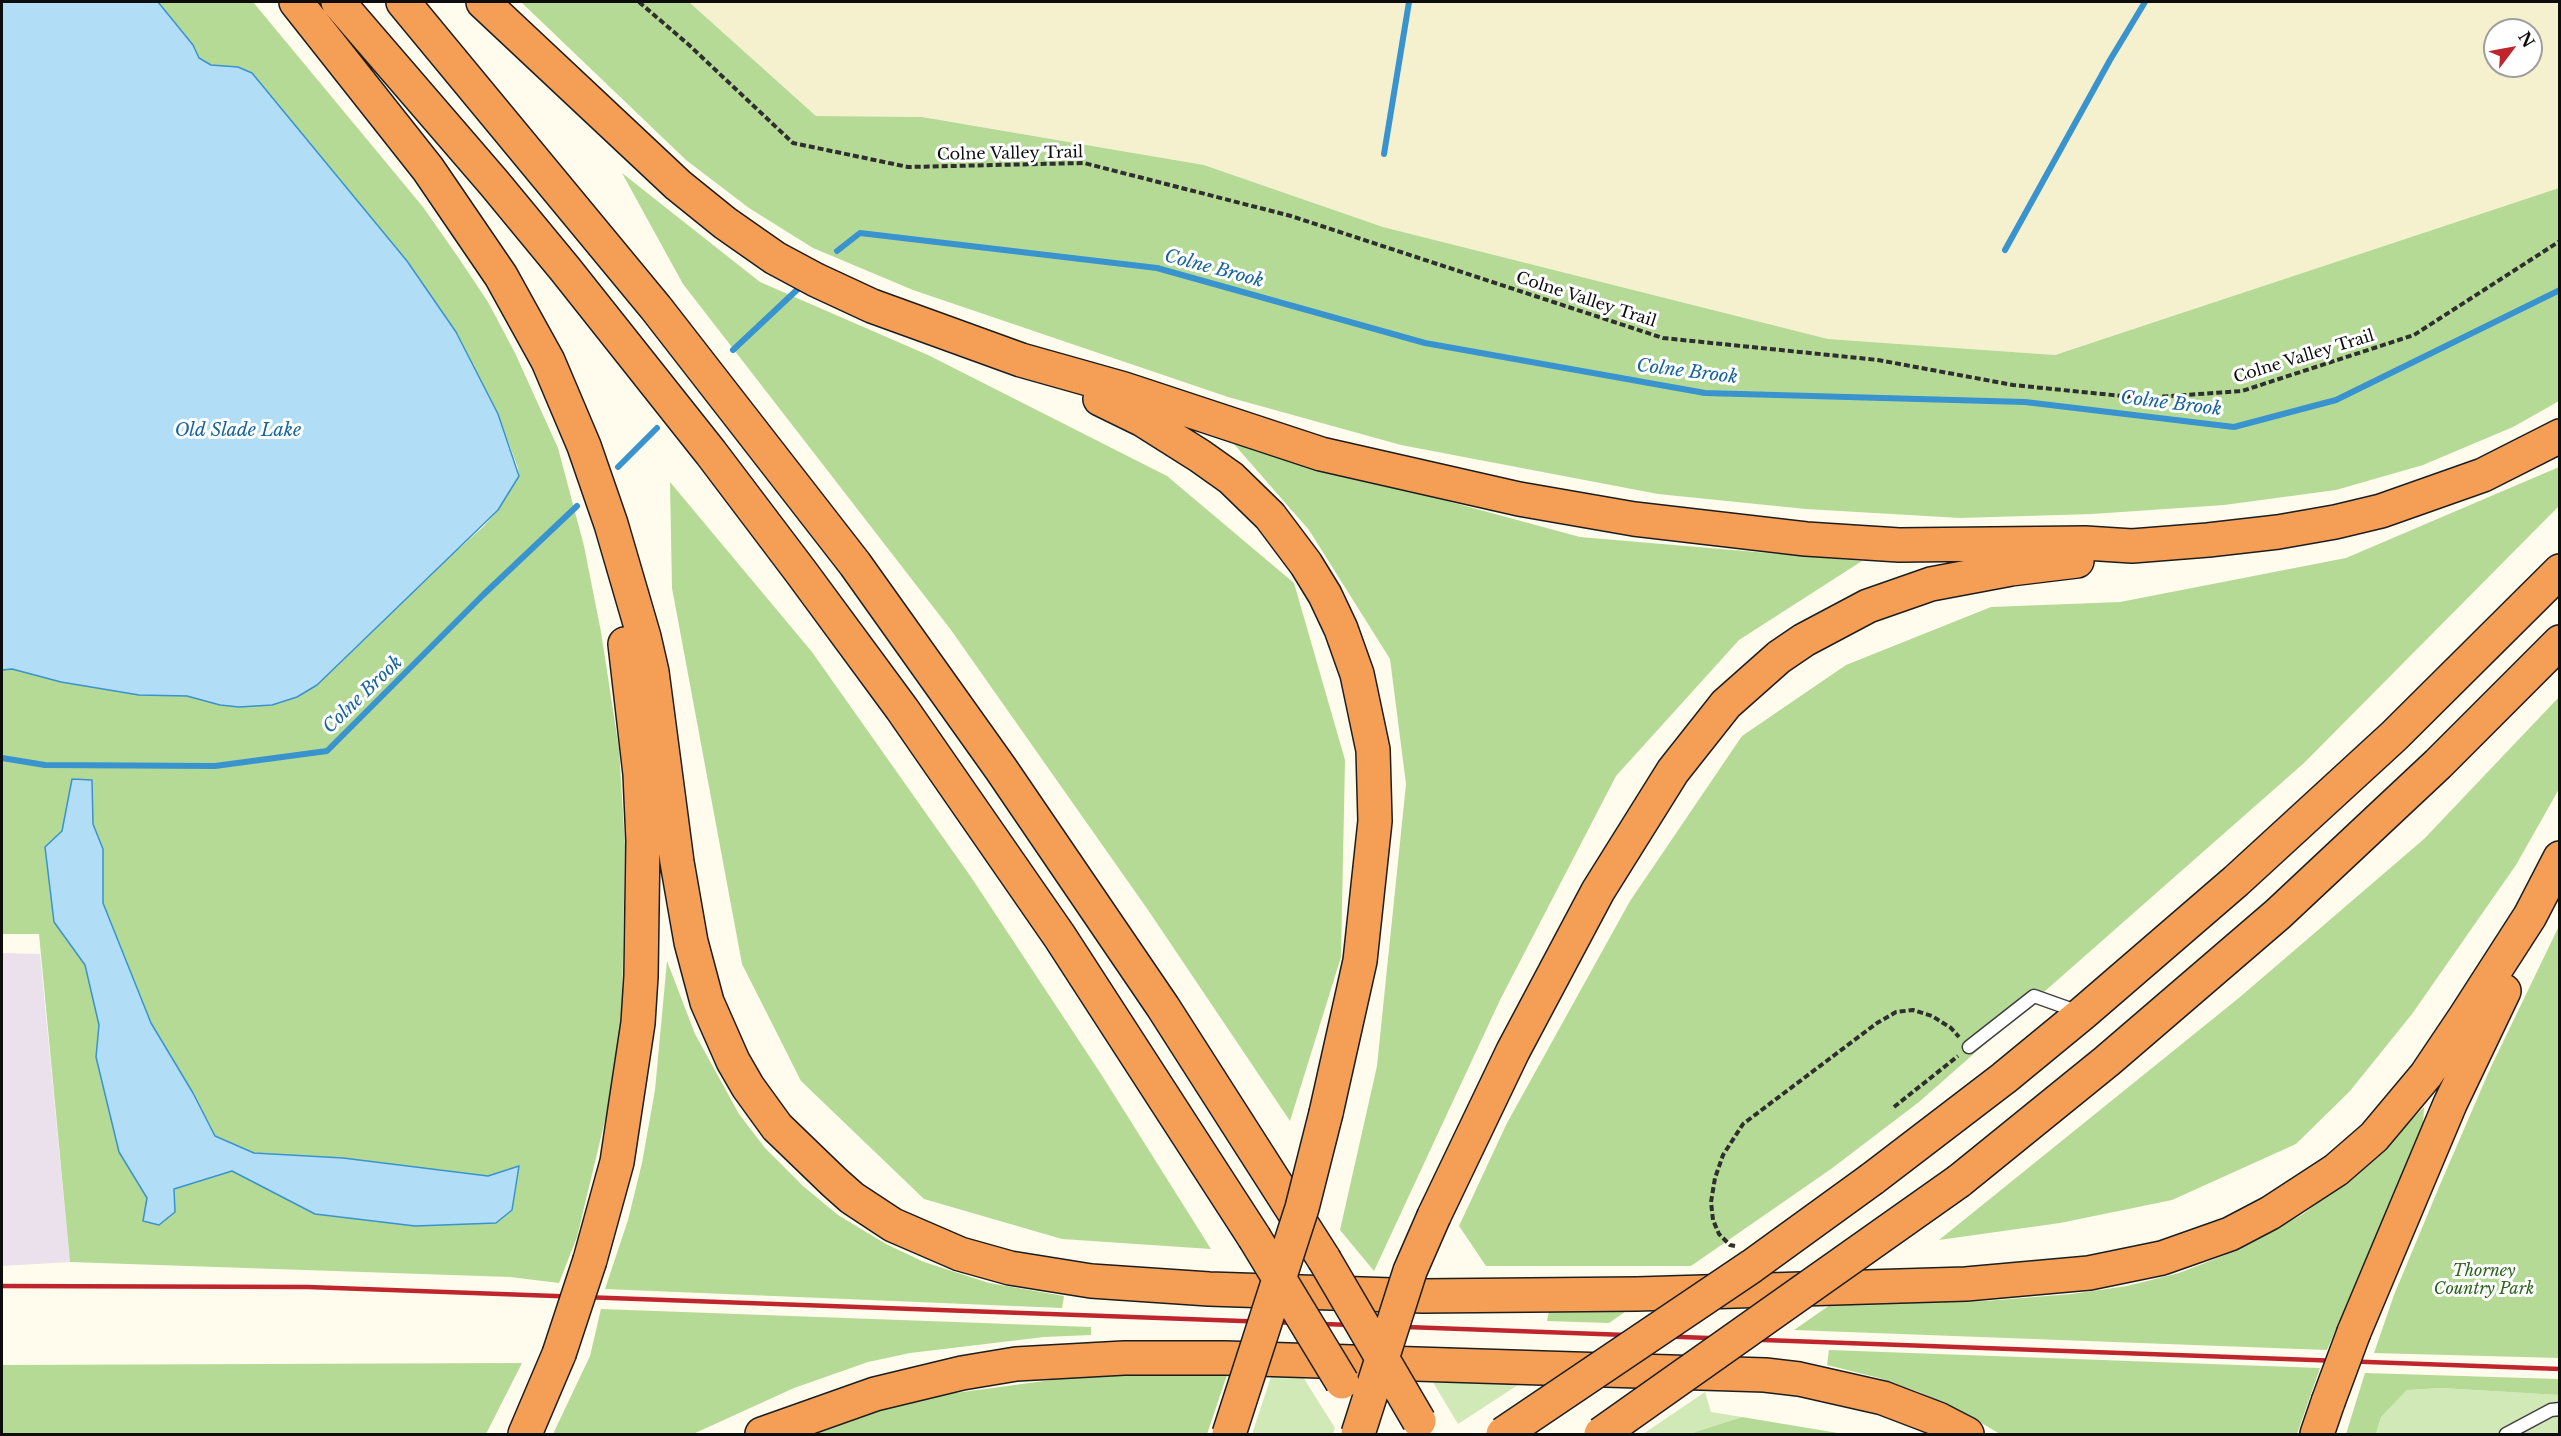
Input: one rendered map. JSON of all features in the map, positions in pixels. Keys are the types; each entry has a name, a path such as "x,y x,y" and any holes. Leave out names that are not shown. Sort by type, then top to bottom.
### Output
{"highway":[{"path":"296,2 428,169 476,238 520,310 548,362 584,446 611,524 644,637 652,672 683,906 698,972 719,1034 748,1087 777,1127 812,1162 852,1198 884,1219 960,1254 1010,1268 1058,1277 1209,1289 1411,1295 1626,1294 1966,1284 2066,1276 2132,1265 2190,1249 2246,1226 2315,1185 2357,1152 2391,1118 2426,1075 2530,916 2559,858"},
{"path":"338,2 558,261 696,434 902,709 1060,937 1254,1237 1372,1434"},
{"path":"403,2 649,299 855,564 1001,769 1163,1007 1323,1259 1423,1428"},
{"path":"483,2 678,185 725,223 775,258 872,306 1020,360 1124,388 1321,454 1518,500 1730,531 1853,542 1899,545 2085,543 2133,546 2278,532 2381,511 2483,475 2559,436"},
{"path":"1020,360 1143,420 1183,444 1231,478 1270,516 1293,545 1325,595 1341,629 1357,674 1369,728 1375,772 1375,821 1360,961 1302,1208 1228,1434"},
{"path":"1358,1434 1410,1272 1434,1216 1518,1040 1598,891 1673,771 1701,734 1740,690 1779,657 1836,622 1900,594 1970,576 2082,560 2133,546"},
{"path":"1503,1434 1752,1266 1872,1179 2004,1078 2167,942 2318,807 2469,663 2559,571"},
{"path":"525,1434 560,1354 590,1260 617,1162 636,1034 641,976 643,852 640,774 627,652 616,590 625,576"},
{"path":"1601,1434 1959,1181 2144,1030 2304,891 2438,764 2559,642"},
{"path":"2317,1434 2354,1332 2446,1114 2514,971 2530,916"},
{"path":"762,1434 875,1394 962,1373 1016,1364 1124,1358 1225,1358 1765,1375 1799,1379 1883,1398 1938,1419 1967,1434"}],"lane":[{"path":"1970,1047 2034,996 2083,1013"},
{"path":"2505,1434 2551,1410 2559,1409"}],"path":[{"name":"Colne Valley Trail","path":"639,2 689,45 793,143 908,167 1084,163 1291,216 1663,338 1878,360 2013,385 2142,398 2242,392 2414,335 2559,241"},
{"path":"1894,1107 1970,1047"}],"shaded area":[{"path":"689,2 2559,2 2559,188 2055,355 1828,339 1383,227 1204,165 922,117 816,116"},
{"path":"2,953 40,954 70,1262 2,1266"}],"green space":[{"path":"158,2 253,2 423,207 458,257 488,302 515,353 558,448 584,546 601,632 619,749 625,845 622,1007 613,1087 577,1237 559,1283 510,1277 70,1262 39,934 2,934 2,670 12,669 61,682 139,695 187,696 220,705 239,707 272,705 297,697 317,685 483,527 498,510 519,476 498,414 456,332 407,261 238,67 211,65 198,58 193,45"},
{"path":"521,2 689,2 816,116 922,117 1204,165 1383,227 1828,339 2055,355 2559,188 2559,401 2513,427 2423,465 2336,490 2224,505 2092,514 1960,518 1806,509 1658,494 1401,445 1228,397 913,290 813,248 749,208 686,160"},
{"path":"622,173 760,282 928,355 1167,476 1294,583 1345,760 1341,957 1290,1121 1148,910 951,630 683,284"},
{"path":"1233,443 1580,537 1862,561 1739,640 1616,776 1500,1000 1374,1271 1340,1230 1377,1066 1406,784 1390,659 1309,530"},
{"path":"2559,467 2559,506 2304,763 1919,1102 1831,1169 1691,1266 1486,1266 1459,1226 1507,1123 1630,901 1742,736 1846,665 1991,607 2120,602 2346,558"},
{"path":"670,482 812,652 971,877 1101,1074 1211,1249 1062,1239 924,1199 801,1081 742,964 672,588"},
{"path":"2559,697 2559,789 2516,865 2412,1014 2350,1091 2296,1144 2172,1200 2060,1223 1939,1240 2240,997 2424,839"},
{"name":"Thorney Country Park","path":"2559,926 2559,1358 2374,1353 2394,1295 2490,1069"},
{"path":"667,961 695,1034 739,1114 765,1148 803,1186 838,1215 886,1244 924,1262 989,1283 1064,1296 1062,1308 605,1289 628,1220 642,1163 655,1090"},
{"path":"2424,1107 2423,1125 2327,1350 1794,1330 1830,1305 1985,1301 2072,1294 2127,1286 2179,1273 2238,1250 2303,1214 2362,1169"},
{"path":"601,1309 1091,1327 1091,1335 1044,1337 910,1353 868,1362 794,1388 693,1434 553,1434 590,1356"},
{"path":"1629,1309 1609,1323 1547,1321 1549,1311"},
{"path":"1829,1350 2320,1368 2297,1434 2000,1434 1966,1414 1919,1392 1879,1378 1827,1365"},
{"path":"522,1363 486,1434 2,1434 2,1365"},
{"path":"2365,1373 2559,1379 2559,1395 2441,1388 2407,1390 2381,1417 2376,1434 2346,1434"},
{"path":"1227,1375 1207,1434 801,1434 918,1398 1074,1377"},
{"path":"1271,1377 1303,1377 1335,1428 1333,1434 1252,1434"},
{"path":"1431,1379 1521,1383 1458,1424"},
{"path":"2441,1388 2559,1395 2559,1434 2376,1434 2381,1417 2407,1390"},
{"path":"1705,1392 1711,1412 1742,1417 1695,1432 1695,1434 1643,1434"},
{"path":"1742,1417 1842,1434 1695,1434 1695,1432"}],"water":[{"name":"Old Slade Lake","path":"2,2 158,2 193,45 199,58 211,65 238,67 252,73 407,261 456,332 498,414 519,476 498,510 317,685 297,697 272,705 239,707 220,705 187,696 139,695 61,682 12,669 2,670"},
{"path":"72,779 92,780 93,824 103,849 103,903 151,1023 193,1093 215,1136 254,1153 343,1158 488,1176 519,1166 512,1210 496,1223 415,1226 315,1214 232,1171 174,1189 175,1212 159,1225 143,1221 147,1198 119,1152 96,1057 99,1025 85,965 54,922 45,847 62,831"}],"waterway":[{"path":"1384,154 1409,2"},
{"path":"2005,250 2110,60 2145,2"},
{"name":"Colne Brook","path":"837,251 860,233 1157,268 1425,343 1705,393 2025,402 2234,427 2336,400 2560,290"},
{"name":"Colne Brook","path":"733,350 800,287"},
{"name":"Colne Brook","path":"618,467 657,428"},
{"name":"Colne Brook","path":"2,758 45,765 215,766 327,751 483,595 577,506"}],"railway":[{"path":"2,1286 308,1287 2560,1369"}]}
